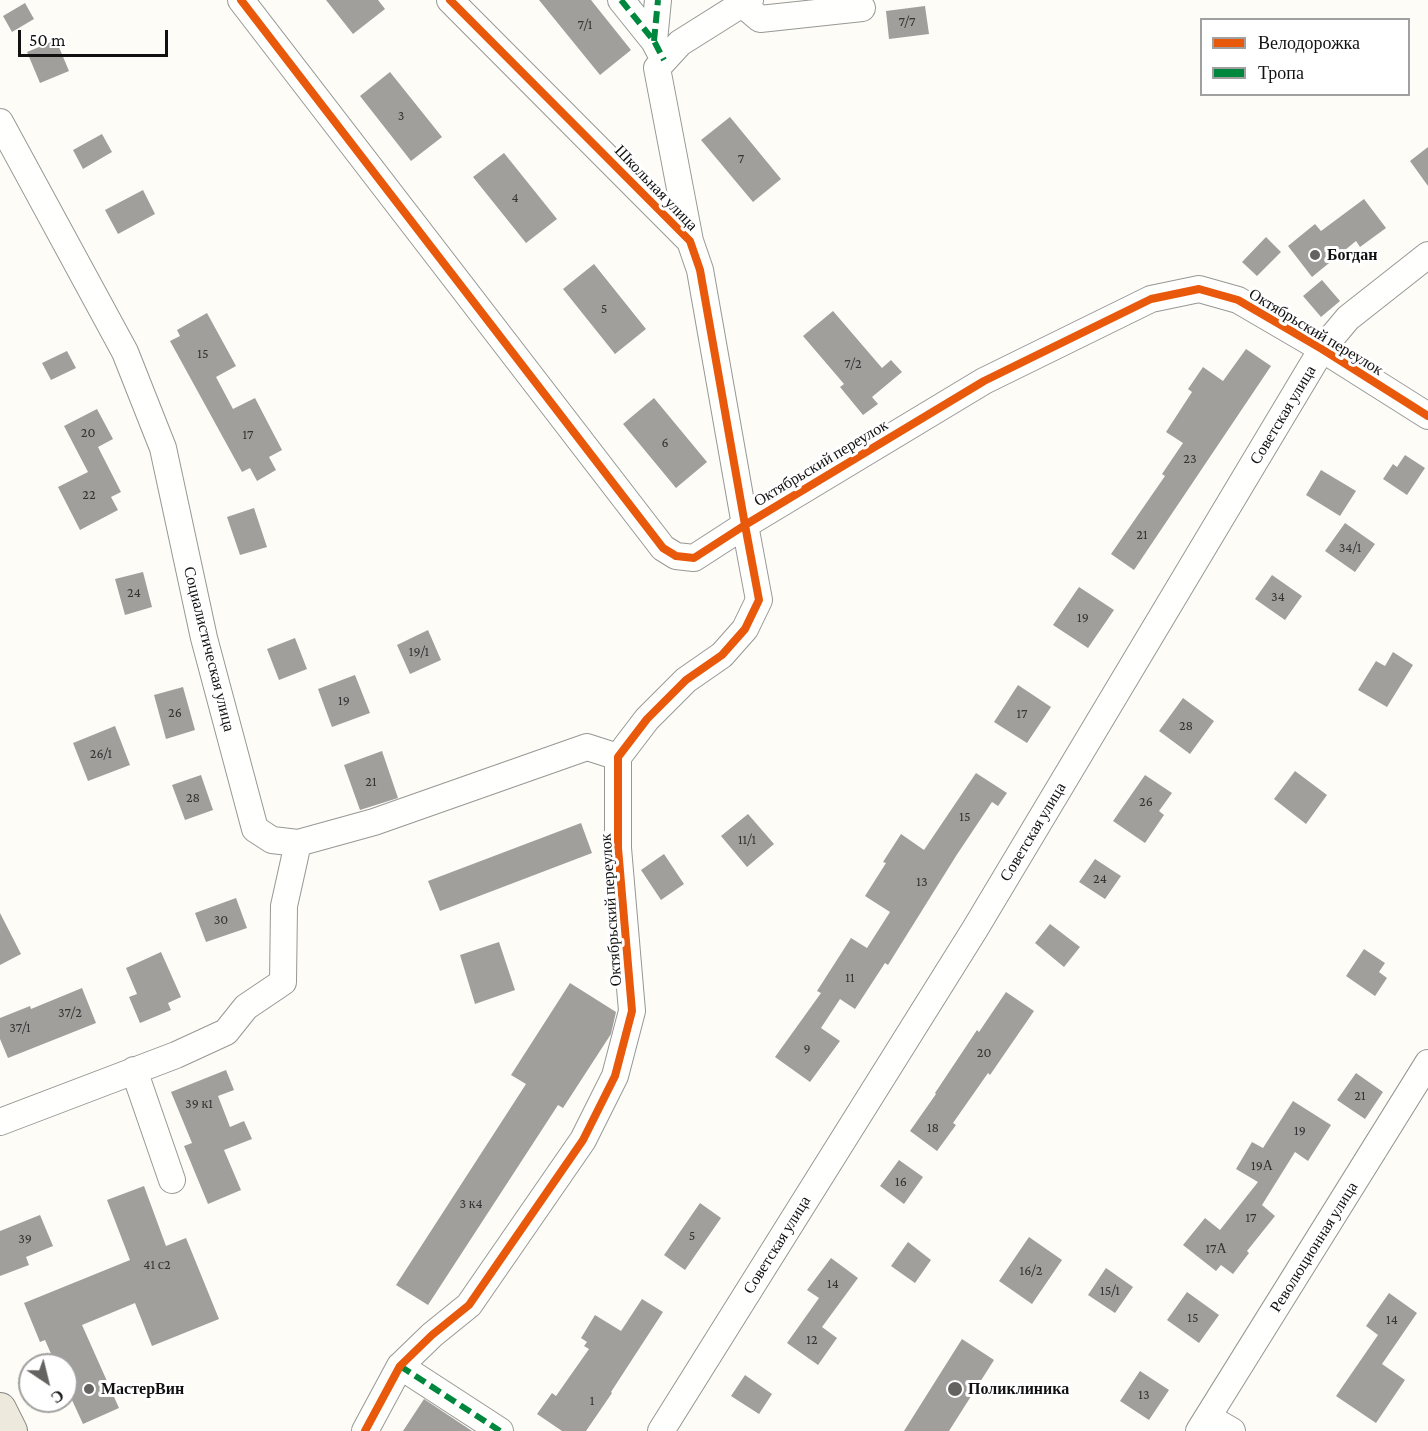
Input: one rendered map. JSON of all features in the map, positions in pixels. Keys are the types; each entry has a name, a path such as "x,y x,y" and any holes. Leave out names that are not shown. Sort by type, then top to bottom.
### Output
{"main road":[{"path":"0,1409 11,1431"}],"street":[{"path":"242,0 663,548 676,556 694,558 745,525"},
{"name":"Школьная улица","path":"450,0 690,241 700,270 745,525"},
{"path":"621,0 659,50"},
{"path":"658,0 657,68 690,241"},
{"path":"659,50 680,43 745,1 760,19 862,8"},
{"name":"Социалистическая улица","path":"0,122 125,352 163,448 204,638 255,829 272,840 298,843 374,822 587,747 618,756"},
{"name":"Советская улица","path":"662,1431 975,929 1322,349 1348,318 1428,255"},
{"name":"Октябрьский переулок","path":"365,1431 400,1366 432,1335 469,1305 583,1140 615,1076 632,1011 618,848 618,756 647,719 686,680 722,655 745,629 759,600 745,525 984,381 1151,299 1199,289 1238,300 1322,349 1428,416"},
{"path":"0,1122 226,1032 246,1008 283,982 284,906 298,843"},
{"name":"Революционная улица","path":"1204,1424 1428,1063"},
{"path":"134,1070 172,1180"},
{"path":"400,1366 500,1431"},
{"path":"1204,1424 1232,1431"}],"building":[{"path":"326,0 378,0 385,9 353,34"},
{"path":"539,0 591,0 631,50 600,75"},
{"path":"25,3 34,19 12,32 3,16"},
{"path":"925,6 929,34 889,39 886,11"},
{"path":"56,40 69,71 40,83 27,52"},
{"path":"390,72 442,137 411,161 360,96"},
{"path":"730,117 781,179 753,202 701,140"},
{"path":"102,134 112,152 83,169 73,150"},
{"path":"1428,147 1428,186 1410,161"},
{"path":"504,153 557,219 526,243 473,177"},
{"path":"143,190 155,214 118,234 105,210"},
{"path":"1364,199 1386,228 1360,247 1356,241 1312,277 1288,246 1315,224 1321,231"},
{"path":"1266,237 1281,252 1257,276 1242,262"},
{"path":"594,264 646,329 615,354 563,289"},
{"path":"1322,280 1340,301 1321,317 1303,296"},
{"path":"833,311 882,368 891,360 902,372 872,397 878,404 863,415 840,387 844,384 803,336"},
{"path":"207,313 236,366 216,377 233,409 255,398 282,450 269,457 276,470 257,481 250,468 242,472 170,341 180,336 177,330"},
{"path":"1246,349 1271,366 1134,570 1111,554 1165,476 1162,474 1183,443 1166,432 1192,392 1188,389 1203,367 1223,381"},
{"path":"67,351 76,368 51,380 42,363"},
{"path":"654,398 707,462 676,488 623,424"},
{"path":"97,409 113,439 98,447 121,492 111,497 118,510 80,530 58,487 88,472 64,426"},
{"path":"1405,455 1425,468 1407,495 1383,479 1393,464 1397,467"},
{"path":"1321,470 1356,491 1340,516 1306,495"},
{"path":"254,508 267,547 240,555 227,517"},
{"path":"1345,523 1375,544 1355,572 1325,551"},
{"path":"143,572 152,607 125,615 115,579"},
{"path":"1272,575 1302,596 1285,620 1255,599"},
{"path":"1079,587 1114,610 1088,648 1053,625"},
{"path":"428,630 441,660 410,674 397,645"},
{"path":"295,638 307,669 279,680 267,649"},
{"path":"1393,652 1413,665 1387,707 1358,690 1376,661 1385,666"},
{"path":"355,675 370,713 332,727 318,689"},
{"path":"1018,685 1051,707 1027,743 994,722"},
{"path":"183,687 195,730 166,739 154,695"},
{"path":"1183,698 1214,721 1190,754 1159,731"},
{"path":"115,726 130,765 88,781 73,743"},
{"path":"382,751 398,798 360,810 344,765"},
{"path":"1295,771 1327,795 1306,824 1274,799"},
{"path":"976,773 1007,793 998,806 992,802 888,965 885,963 855,1009 840,999 821,1028 840,1041 810,1082 775,1057 821,993 817,991 851,938 867,948 890,912 865,896 901,834 924,850"},
{"path":"201,775 213,810 185,820 172,785"},
{"path":"1145,775 1172,793 1159,811 1164,815 1145,843 1113,821"},
{"path":"748,814 774,844 747,867 721,836"},
{"path":"581,823 592,853 440,911 428,881"},
{"path":"664,854 684,884 661,900 641,870"},
{"path":"1095,859 1121,876 1105,899 1079,882"},
{"path":"236,898 247,928 206,942 195,913"},
{"path":"0,913 21,954 0,965"},
{"path":"1050,924 1080,947 1064,967 1035,943"},
{"path":"499,942 515,990 475,1004 460,955"},
{"path":"1364,949 1385,963 1379,972 1387,978 1375,996 1346,976"},
{"path":"161,952 181,997 168,1003 171,1010 140,1023 129,997 137,994 126,968"},
{"path":"570,983 616,1012 611,1034 563,1108 558,1105 428,1305 396,1285 526,1084 511,1075"},
{"path":"82,988 96,1023 8,1058 0,1039 0,1018 30,1006 31,1009"},
{"path":"1006,992 1034,1011 990,1075 988,1073 953,1123 956,1125 937,1151 910,1131 977,1030 979,1032"},
{"path":"226,1070 234,1090 218,1096 230,1127 244,1121 252,1139 224,1150 241,1190 208,1204 184,1146 192,1143 171,1092"},
{"path":"1356,1073 1383,1092 1365,1119 1337,1100"},
{"path":"1293,1101 1331,1125 1308,1161 1295,1152 1262,1205 1275,1216 1247,1251 1249,1253 1233,1274 1221,1265 1216,1271 1183,1245 1205,1218 1220,1230 1258,1182 1236,1169 1252,1142 1263,1148"},
{"path":"899,1160 923,1177 904,1204 880,1186"},
{"path":"144,1186 166,1246 186,1238 219,1319 152,1346 135,1303 82,1325 119,1408 83,1424 78,1413 78,1353 51,1353 45,1340 40,1342 24,1303 130,1260 107,1200"},
{"path":"700,1203 721,1218 685,1270 664,1255"},
{"path":"40,1215 53,1246 26,1257 29,1265 0,1276 0,1231"},
{"path":"1029,1237 1062,1260 1032,1304 999,1281"},
{"path":"908,1242 931,1260 915,1283 891,1266"},
{"path":"831,1258 858,1278 822,1327 837,1338 818,1365 787,1343 819,1298 807,1290"},
{"path":"1106,1268 1133,1287 1115,1313 1088,1295"},
{"path":"1187,1292 1219,1315 1199,1343 1167,1320"},
{"path":"1389,1293 1417,1313 1382,1364 1405,1380 1376,1423 1336,1396 1378,1335 1366,1326"},
{"path":"642,1299 663,1312 586,1431 562,1431 537,1414 552,1393 556,1396 589,1349 584,1346 587,1342 581,1338 595,1315 621,1331"},
{"path":"962,1339 994,1360 949,1431 904,1431"},
{"path":"1140,1371 1169,1390 1149,1420 1120,1401"},
{"path":"745,1375 772,1394 759,1414 731,1396"},
{"path":"424,1399 472,1431 403,1431"}],"marked path":[{"path":"621,0 654,41 664,60"},
{"path":"654,41 658,0"},
{"path":"400,1366 500,1431"}],"cycle path":[{"path":"241,0 663,548 676,556 694,558 745,525 700,270 690,241 450,0"},
{"path":"365,1431 400,1366 432,1335 469,1305 583,1140 615,1076 632,1011 618,848 618,757 647,719 686,680 722,655 745,629 759,600 745,525 984,381 1151,299 1199,289 1238,300 1322,349 1428,416"}],"place":[{"name":"Богдан","path":"1315,255"},
{"name":"МастерВин","path":"89,1389"},
{"name":"Поликлиника","path":"955,1389"}]}
